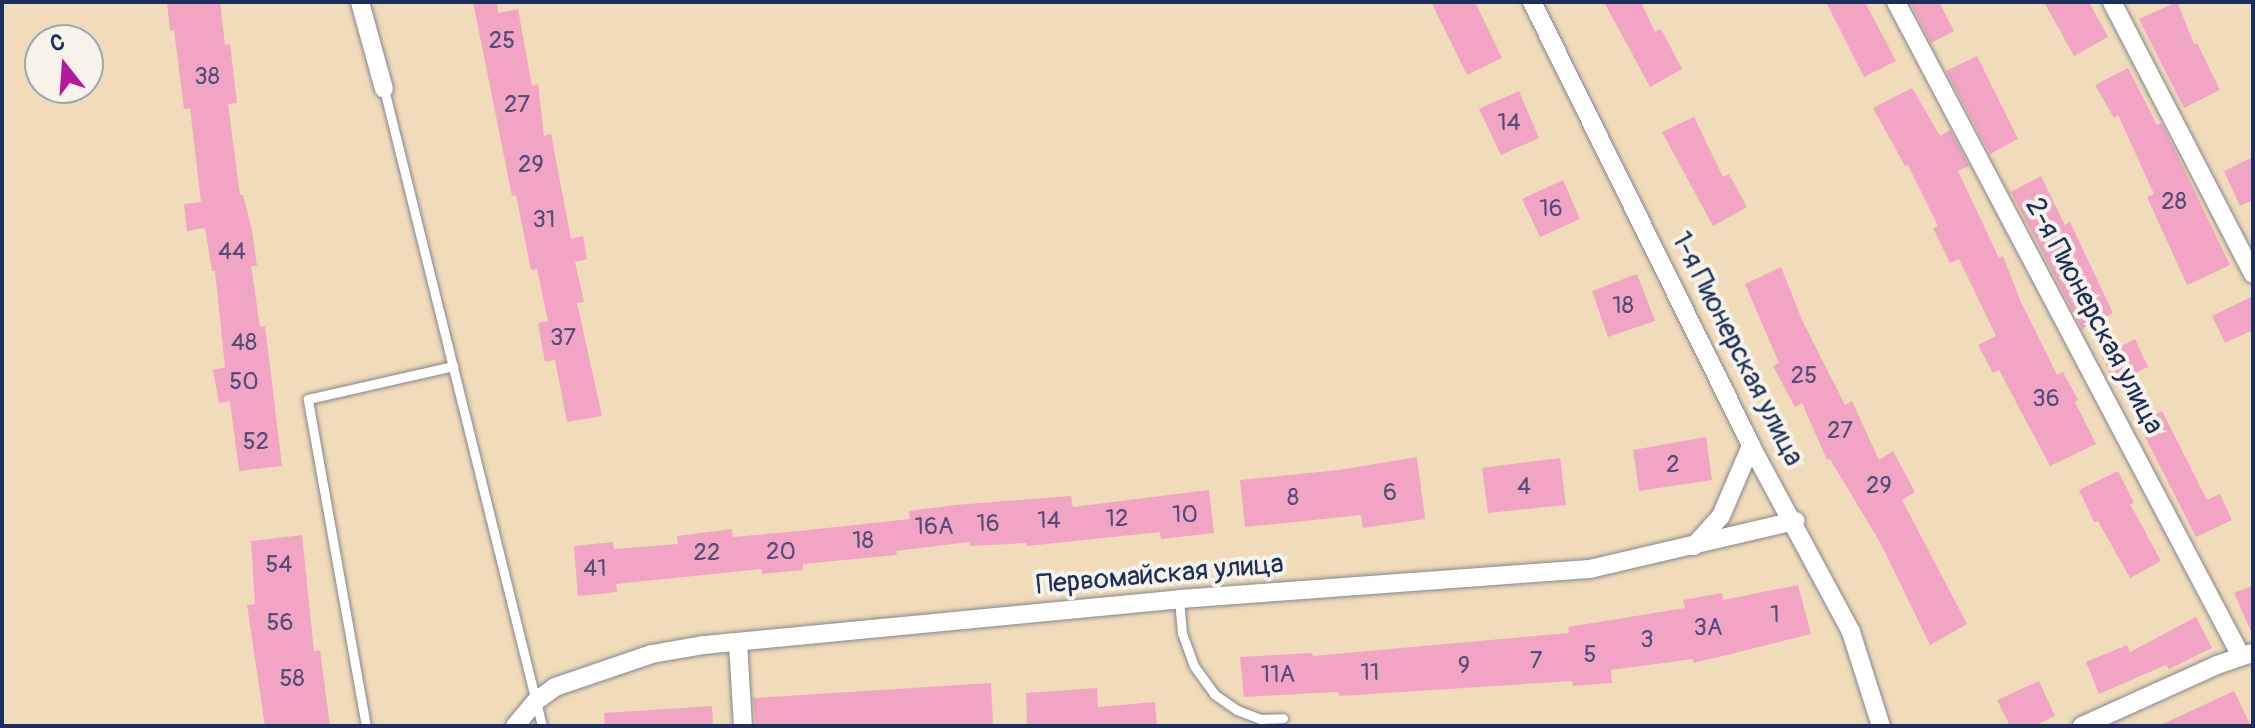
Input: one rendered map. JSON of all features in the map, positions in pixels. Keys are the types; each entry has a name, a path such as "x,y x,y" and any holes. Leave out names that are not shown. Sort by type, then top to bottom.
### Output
{"street":[{"path":"360,2 384,89"},
{"name":"1-я Пионерская улица","path":"1532,2 1751,446 1795,521 1851,632 1881,726"},
{"name":"2-я Пионерская улица","path":"1896,2 2247,654"},
{"path":"2112,2 2253,274"},
{"path":"1694,546 1721,516 1751,446"},
{"name":"Первомайская улица","path":"536,701 555,687 652,654 1179,599 1590,569 1795,521"},
{"path":"738,643 743,726"},
{"path":"2082,726 2247,654"},
{"path":"515,726 536,701"}],"lane":[{"path":"384,89 542,726"},
{"path":"366,726 308,399 453,366"},
{"path":"1179,599 1182,633 1194,666 1214,694 1237,710 1260,719 1283,718"}],"building":[{"path":"167,2 220,2 225,45 230,44 237,103 228,104 240,195 243,195 252,230 257,266 251,266 260,327 265,326 282,466 239,471 230,401 219,403 213,370 225,367 215,271 212,271 205,228 187,231 184,204 201,202 190,108 184,109 174,30 170,31"},
{"path":"473,2 497,2 498,13 518,9 532,86 538,84 544,136 551,134 571,239 583,236 587,259 575,262 584,302 577,303 602,416 567,422 555,360 545,362 538,323 548,321 537,269 531,270 516,195 512,196"},
{"path":"1431,2 1475,2 1502,58 1467,75"},
{"path":"1604,2 1641,2 1655,32 1661,29 1682,69 1650,87"},
{"path":"1826,2 1865,2 1896,61 1864,77"},
{"path":"1910,2 1939,2 1954,31 1931,43"},
{"path":"2044,2 2089,2 2108,37 2074,56"},
{"path":"2177,2 2194,44 2197,43 2220,90 2184,108 2139,19"},
{"path":"1977,56 2018,139 1990,154 1946,71"},
{"path":"2128,68 2157,125 2161,123 2170,140 2230,265 2187,285 2147,197 2154,194 2118,115 2114,118 2095,85"},
{"path":"1912,88 1940,136 1950,130 1969,166 1958,171 1999,258 2003,256 2020,300 2057,375 2063,372 2078,400 2075,402 2096,444 2050,466 1999,370 1993,373 1978,345 1996,336 1959,259 1950,263 1933,228 1938,226 1908,165 1905,166 1873,108"},
{"path":"1519,91 1539,138 1501,155 1479,109"},
{"path":"1694,117 1723,177 1729,174 1747,207 1713,226 1662,132"},
{"path":"2253,157 2253,200 2240,206 2224,171"},
{"path":"2041,176 2065,225 2070,222 2113,313 2082,329 2011,192"},
{"path":"1563,180 1580,219 1540,237 1522,199"},
{"path":"1781,267 1802,320 1845,405 1852,401 1879,460 1893,451 1915,492 1902,500 1967,624 1930,645 1881,544 1830,459 1827,460 1802,403 1795,407 1773,366 1779,363 1745,284"},
{"path":"1637,274 1655,321 1608,337 1592,291"},
{"path":"2253,296 2253,330 2225,343 2212,316"},
{"path":"2135,339 2148,367 2114,383 2102,356"},
{"path":"2162,411 2207,500 2220,494 2232,520 2196,537 2138,423"},
{"path":"1706,437 1712,480 1639,491 1633,450"},
{"path":"1417,457 1425,519 1363,528 1361,515 1245,527 1240,480 1339,470"},
{"path":"1560,458 1566,505 1488,513 1482,468"},
{"path":"2118,471 2134,503 2130,504 2161,561 2130,578 2098,521 2094,522 2079,490"},
{"path":"1209,490 1214,533 1161,539 1160,532 1027,546 1026,543 970,546 969,542 896,551 897,555 803,564 803,570 762,574 762,569 616,584 617,592 578,596 574,546 613,542 614,549 678,544 677,536 732,529 733,537 799,531 910,519 909,511 955,505 1071,496 1073,507"},
{"path":"302,535 314,651 320,650 330,726 265,726 247,605 255,604 251,541"},
{"path":"1798,585 1811,634 1694,663 1693,659 1611,670 1612,683 1573,686 1572,681 1339,696 1338,692 1244,697 1240,657 1312,653 1313,656 1569,633 1568,627 1685,608 1683,600 1722,593 1723,600"},
{"path":"2253,586 2253,636 2234,593"},
{"path":"2196,617 2212,648 2169,669 2166,665 2099,694 2086,662 2127,645 2130,652"},
{"path":"2039,681 2055,716 2034,726 2010,726 1997,700"},
{"path":"991,683 993,726 756,726 753,698"},
{"path":"1097,688 1098,707 1155,702 1157,726 1027,726 1026,693"},
{"path":"2234,691 2251,726 2158,726"},
{"path":"712,706 713,726 605,726 604,713"}]}
